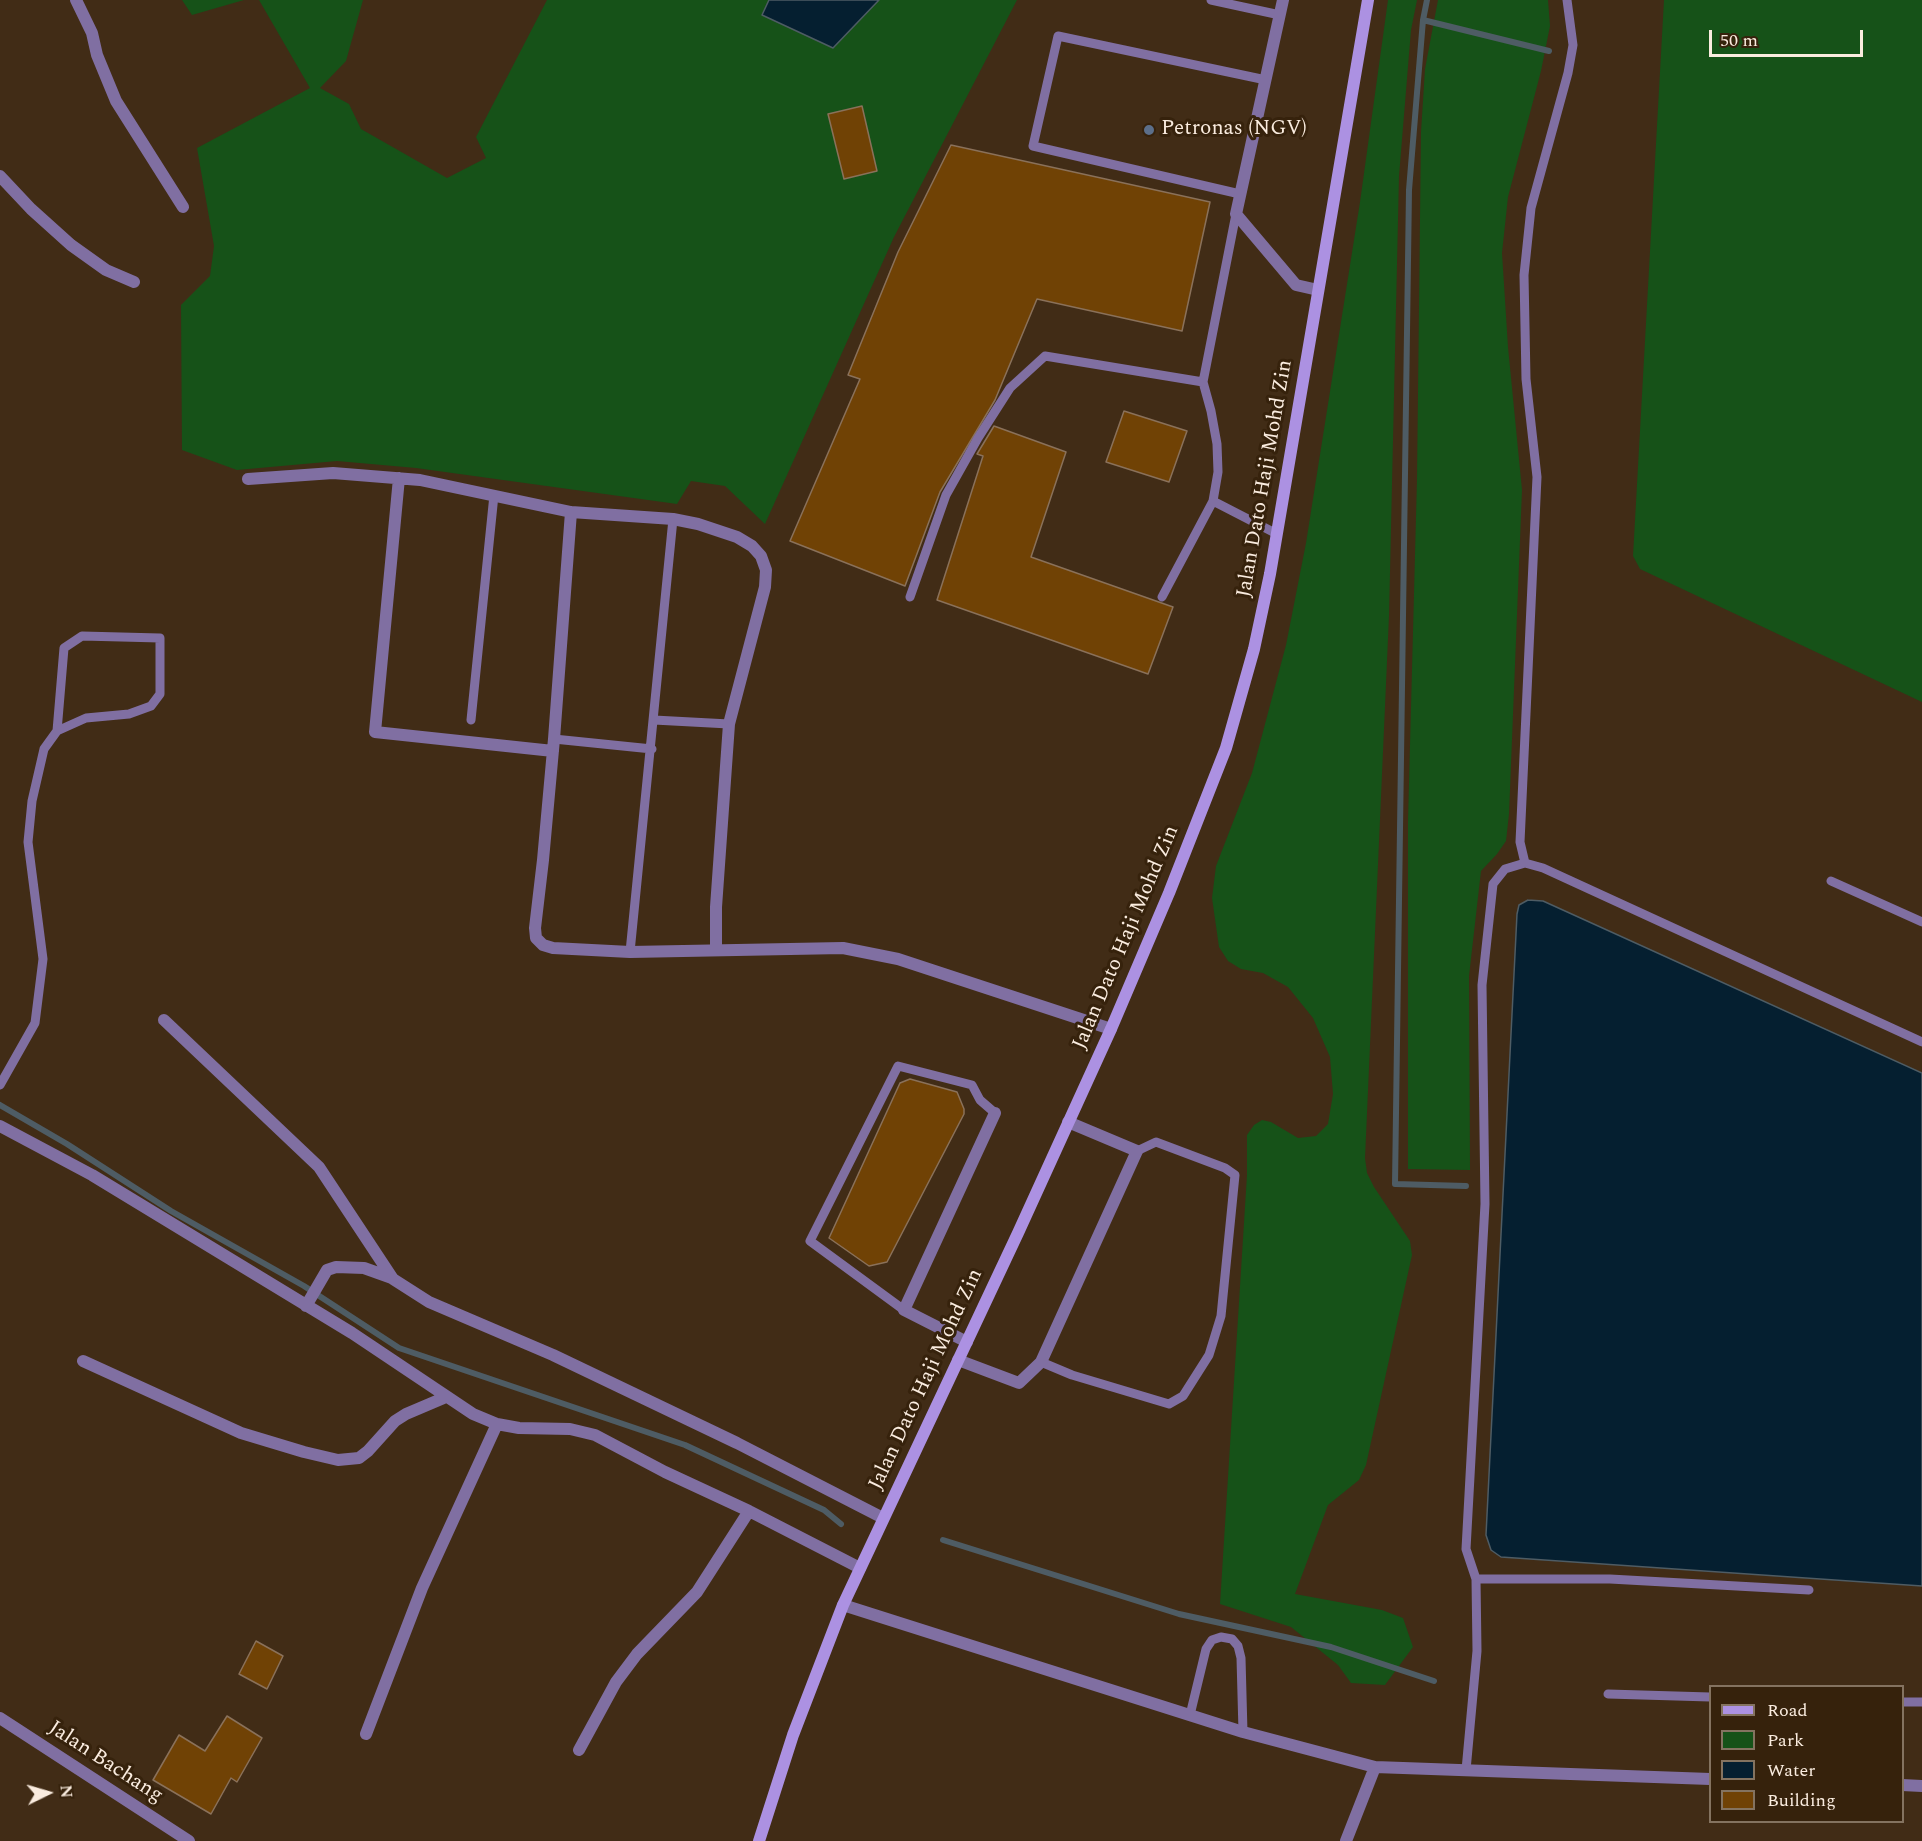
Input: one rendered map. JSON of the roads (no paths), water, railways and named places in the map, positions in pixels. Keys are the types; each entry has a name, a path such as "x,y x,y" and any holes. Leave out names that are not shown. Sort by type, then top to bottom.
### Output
{"main road":[{"name":"Jalan Dato Haji Mohd Zin","path":"759,1841 793,1735 843,1605 1111,1029 1169,893 1226,748 1254,649 1277,534 1368,0"}],"street":[{"path":"76,0 92,33 97,55 116,101 183,207"},
{"path":"1283,0 1236,214 1296,285 1318,290"},
{"path":"0,176 71,246 106,270 134,282"},
{"path":"248,479 333,473 420,480 571,512 673,519 698,524 752,546 761,556 766,570 765,586 729,724 716,907 716,949"},
{"path":"399,478 375,732 553,745"},
{"path":"571,512 553,745 535,928 536,938 543,945 554,948 630,952 843,948 898,959 1111,1029"},
{"path":"164,1020 319,1167 393,1279"},
{"path":"967,1342 904,1310 995,1113"},
{"path":"958,1360 1019,1383 1041,1362 1137,1151 1068,1122"},
{"path":"0,1126 92,1175 307,1303 473,1414 497,1424 519,1428 570,1429 595,1435 664,1472 749,1511 860,1568"},
{"path":"307,1303 327,1270 349,1266 377,1272 393,1279 429,1302 553,1355 737,1443 884,1518"},
{"path":"83,1361 241,1433 338,1460 358,1458 368,1451 395,1421 446,1397"},
{"path":"366,1734 422,1588 497,1424"},
{"path":"579,1750 616,1682 637,1654 697,1592 749,1511"},
{"path":"843,1605 1243,1732 1375,1767 1709,1779"},
{"name":"Jalan Bachang","path":"0,1718 189,1841"},
{"path":"1346,1841 1375,1767"},
{"path":"1904,1785 1922,1786"}],"lane":[{"path":"1211,0 1280,15"},
{"path":"1525,863 1520,842 1537,477 1526,379 1524,275 1531,208 1568,73 1573,45 1567,0"},
{"path":"1240,194 1033,146 1058,36 1266,80"},
{"path":"1162,597 1213,501 1218,472 1216,444 1211,411 1203,382 1236,214"},
{"path":"910,597 946,495 972,447 1010,388 1045,356 1203,382"},
{"path":"471,720 494,495"},
{"path":"1213,501 1277,534"},
{"path":"630,952 673,519"},
{"path":"0,1084 35,1023 43,959 28,842 32,801 44,748 57,731 86,718 129,714 151,706 160,694 160,638 82,636 64,648 57,731"},
{"path":"654,720 729,724"},
{"path":"553,745 651,749"},
{"path":"1467,1770 1477,1651 1476,1579 1466,1549 1485,1204 1482,985 1493,884 1505,869 1525,863 1543,868 1922,1042"},
{"path":"1831,880 1922,922"},
{"path":"904,1310 810,1241 898,1066 972,1085 980,1100 995,1113"},
{"path":"1041,1362 1169,1404 1183,1396 1209,1355 1221,1316 1235,1175 1225,1168 1156,1142 1137,1151"},
{"path":"1476,1579 1610,1579 1809,1590"},
{"path":"1190,1715 1206,1649 1212,1640 1221,1637 1232,1639 1238,1646 1241,1658 1243,1732"},
{"path":"1608,1694 1709,1697"},
{"path":"1904,1702 1922,1702"}],"water":[{"path":"769,0 879,0 833,48 762,15"},
{"path":"1528,900 1543,901 1922,1073 1922,1586 1501,1557 1491,1550 1486,1535 1517,914 1519,905"}],"waterway":[{"path":"1427,0 1423,20 1409,190 1395,1184 1466,1186"},
{"path":"1423,20 1549,51"},
{"path":"0,1105 67,1144 171,1211 304,1286 399,1348 685,1445 824,1510 841,1524"},
{"path":"943,1540 1179,1614 1331,1647 1434,1681"}],"place":[{"name":"Petronas (NGV)","path":"1149,130"}]}
